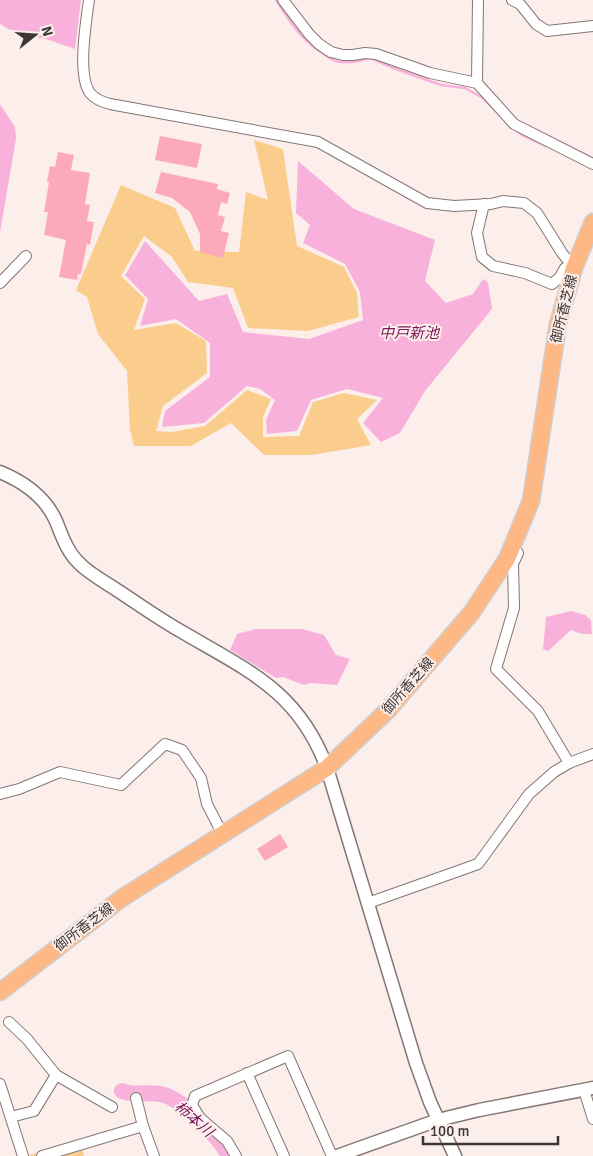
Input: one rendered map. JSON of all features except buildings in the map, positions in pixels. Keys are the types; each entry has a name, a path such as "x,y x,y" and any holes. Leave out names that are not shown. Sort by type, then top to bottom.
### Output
{"main road":[{"name":"御所香芝線","path":"5,987 122,898 327,768 388,710 509,566 531,501 558,324 574,268 588,246 593,222"}],"street":[{"path":"89,0 82,60 89,92 99,101 312,141 428,203 454,206 502,201 524,202 537,212 562,253 574,268"},
{"path":"283,0 309,34 331,52 353,56 365,53 376,54 430,73 477,83 514,124 593,164"},
{"path":"477,83 478,0"},
{"path":"512,0 520,4 536,24 547,31 593,26"},
{"path":"484,204 477,233 482,257 493,266 525,273 552,284 560,277 564,268 574,268"},
{"path":"0,283 26,256"},
{"path":"0,472 20,481 40,497 52,512 72,555 89,571 163,620 267,683 290,705 301,719 312,736 327,768 416,1063 438,1120 455,1156"},
{"path":"509,566 514,608 496,669 538,712 569,763"},
{"path":"0,794 19,789 60,772 121,785 165,744 182,750 201,778 206,804 223,835"},
{"path":"368,903 478,864 529,794 554,772 569,763 593,754"},
{"path":"9,1022 27,1039 56,1075 112,1108"},
{"path":"236,1156 227,1141 200,1118 192,1104 195,1096 288,1056 332,1156"},
{"path":"247,1073 284,1156"},
{"path":"11,1117 34,1111 56,1075"},
{"path":"0,1085 23,1156"},
{"path":"338,1156 438,1120 479,1110 589,1089 593,1119"},
{"path":"136,1098 143,1126 154,1156"},
{"path":"42,1156 143,1126"}],"shaded area":[{"path":"254,140 283,149 297,246 344,267 357,293 359,317 308,331 248,328 233,288 188,282 172,257 144,236 121,276 145,299 134,330 176,323 206,341 207,373 163,406 156,431 172,432 205,426 247,390 271,399 263,417 263,437 299,436 313,402 344,393 377,400 357,419 371,445 312,455 264,455 231,423 191,446 134,446 130,430 127,371 98,334 87,297 76,290 121,185 175,208 195,251 239,252 246,192 268,200"},
{"path":"80,1140 84,1156 27,1156"}],"water":[{"path":"0,0 81,0 75,49 46,39 19,35 0,24"},
{"path":"0,104 15,127 16,139 0,232"},
{"name":"中戸新池","path":"298,161 354,209 435,240 425,281 446,303 473,294 483,279 488,282 492,309 425,391 400,433 381,442 363,423 383,398 347,389 311,400 297,431 267,434 266,420 275,400 260,389 247,386 204,423 162,427 165,411 210,377 210,343 176,319 140,326 148,299 125,275 145,241 199,301 227,294 243,332 309,339 363,320 360,292 345,264 303,243 310,225 296,213"},
{"path":"571,611 585,615 591,620 592,634 582,634 571,630 548,651 543,649 546,617"},
{"path":"256,629 302,629 324,635 336,655 350,659 337,685 310,683 304,685 283,677 276,678 230,650 237,634"}],"waterway":[{"path":"276,0 300,34 312,46 331,59 349,62 370,58 441,85 465,88 483,98 496,111"},
{"path":"516,130 522,135 546,146"},
{"name":"柿本川","path":"122,1091 127,1093 154,1093 172,1098 200,1121 218,1140 229,1156"}]}
